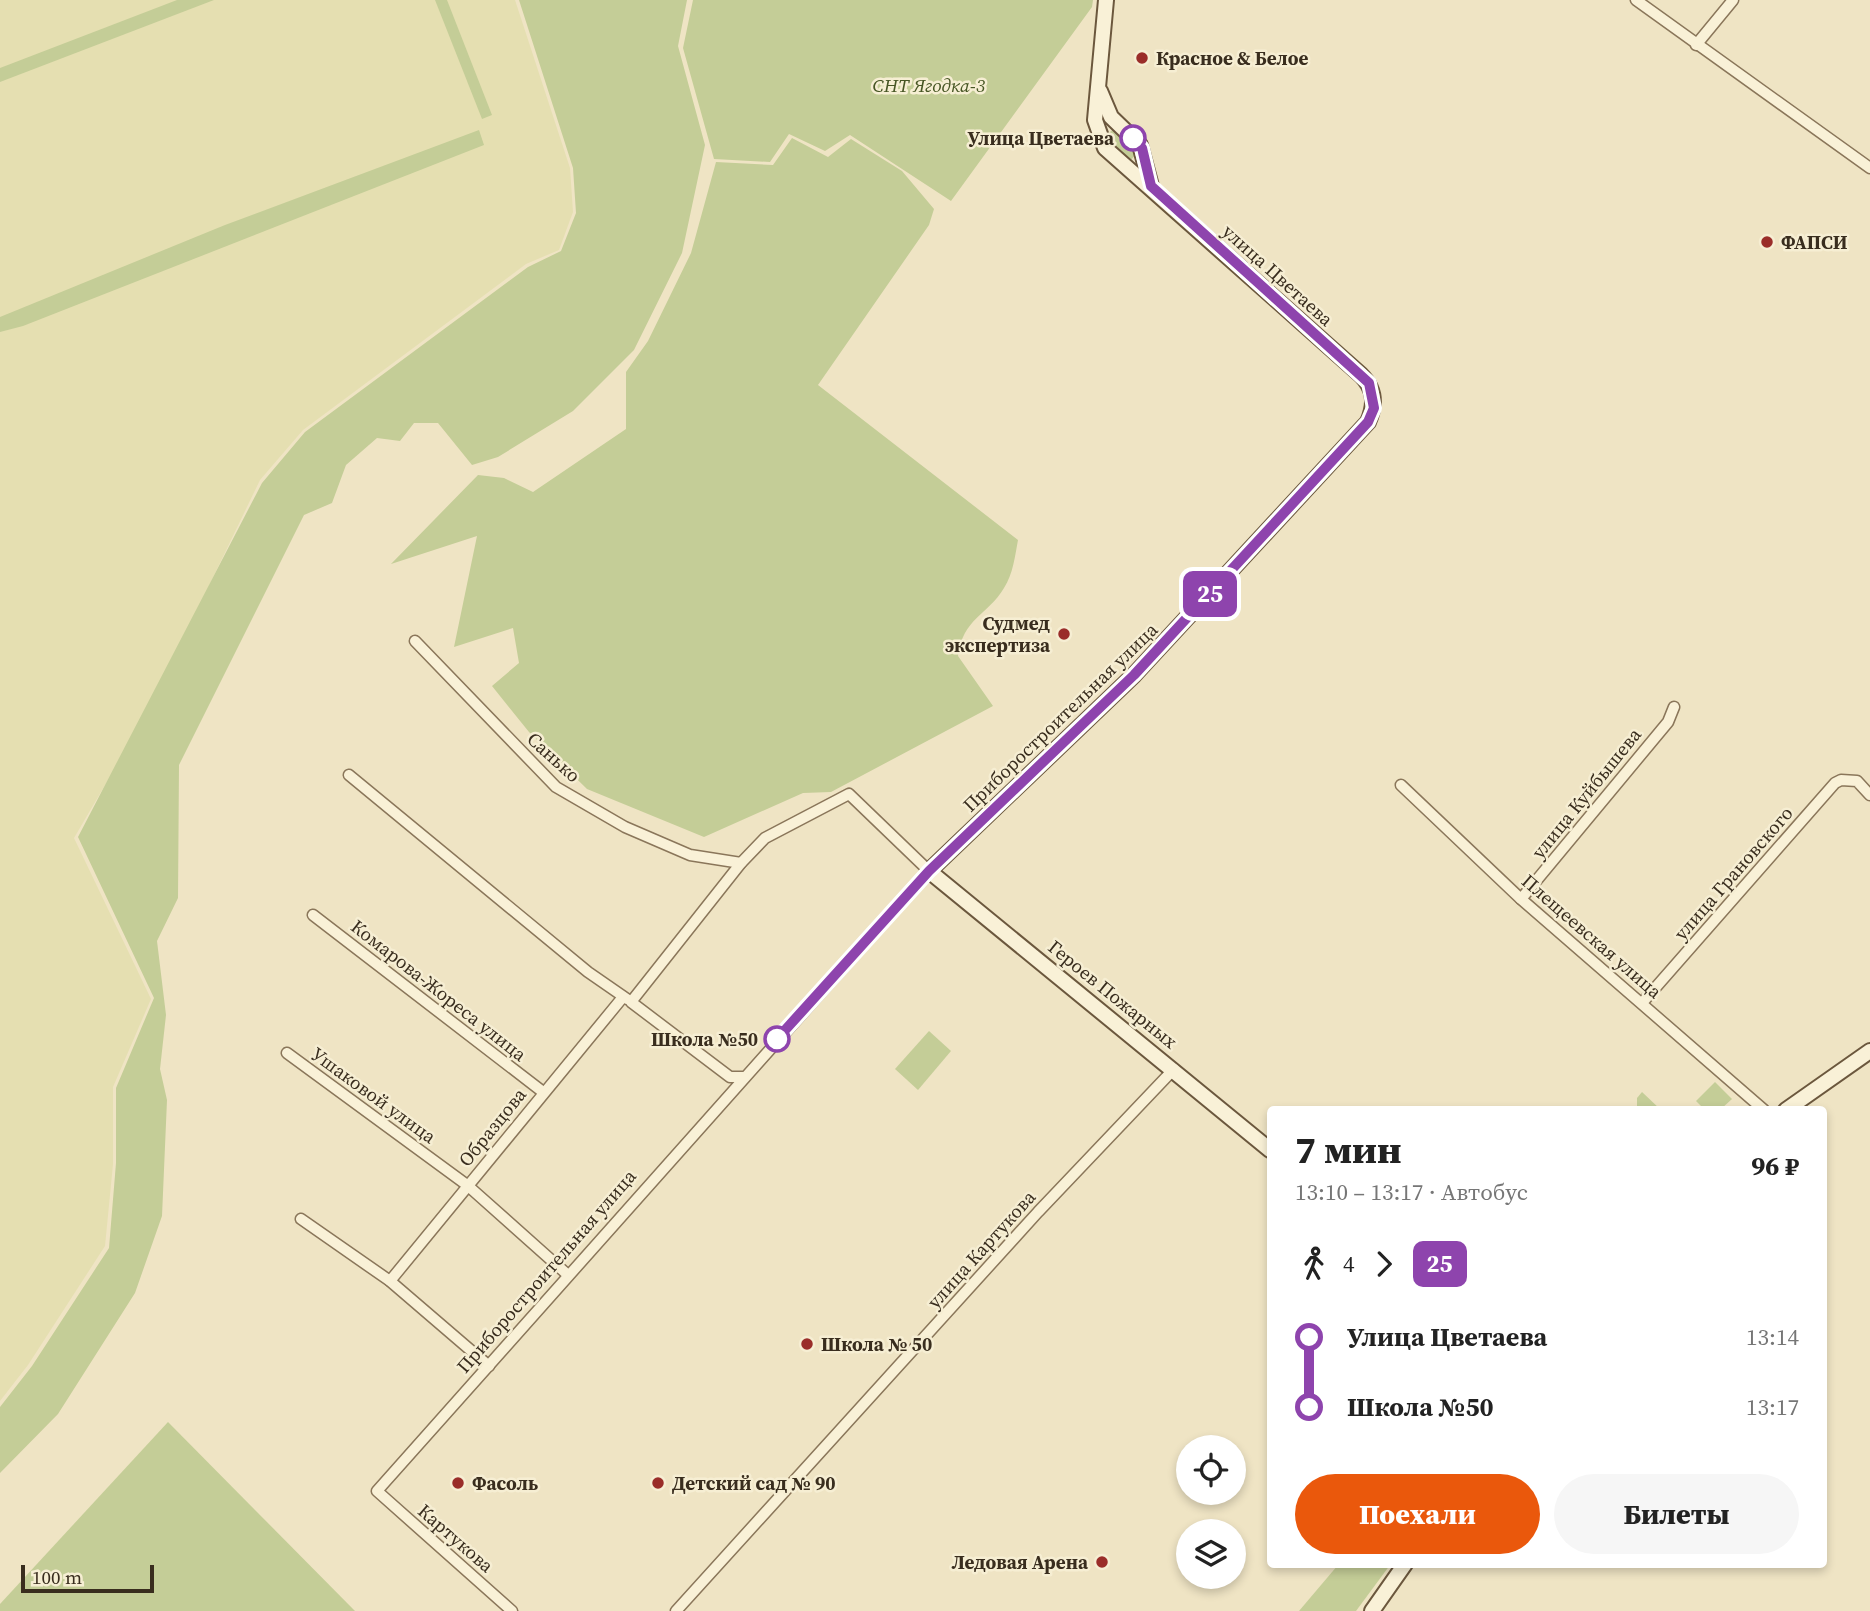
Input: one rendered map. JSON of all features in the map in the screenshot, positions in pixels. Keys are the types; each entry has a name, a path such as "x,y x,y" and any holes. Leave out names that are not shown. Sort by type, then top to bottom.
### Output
{"main road":[{"path":"1101,140 1095,120 1106,0"},
{"path":"1099,87 1111,117 1140,145 1151,186"},
{"name":"улица Цветаева","path":"1101,140 1124,167 1151,186 1361,375 1369,383 1373,397"},
{"name":"Приборостроительная улица","path":"929,871 1160,648 1368,422 1374,408 1373,397"},
{"name":"Героев Пожарных","path":"929,871 1267,1147"},
{"path":"1792,1106 1870,1051"},
{"path":"1371,1611 1402,1568"}],"street":[{"path":"1636,0 1870,168"},
{"path":"1696,44 1733,0"},
{"path":"1101,140 1105,128 1121,126"},
{"path":"1124,167 1138,164 1143,152"},
{"name":"Санько","path":"415,641 556,787 625,827 690,855 741,863"},
{"name":"улица Куйбышева","path":"1521,899 1668,722 1674,707"},
{"path":"349,775 589,972 730,1077 743,1077"},
{"name":"улица Грановского","path":"1642,1003 1835,783 1841,780 1857,781 1870,795"},
{"name":"Плещеевская улица","path":"1401,785 1521,899 1759,1106"},
{"path":"627,1000 765,838 849,794 929,871"},
{"name":"Приборостроительная улица","path":"377,1491 929,871"},
{"name":"Комарова-Жореса улица","path":"313,915 543,1092"},
{"name":"Образцова","path":"390,1281 543,1092 627,1000"},
{"name":"Ушаковой улица","path":"287,1053 467,1185 568,1275"},
{"name":"улица Картукова","path":"676,1611 1038,1212 1174,1069"},
{"path":"301,1219 390,1281 489,1366"},
{"name":"Картукова","path":"377,1491 512,1611"}],"shaded area":[{"path":"0,0 515,0 570,168 573,212 559,250 526,264 303,430 260,480 149,710 74,838 151,999 113,1087 113,1164 105,1246 28,1365 0,1401"}],"green space":[{"path":"177,0 214,0 0,82 0,68"},
{"path":"435,0 447,0 492,115 482,119"},
{"path":"519,0 687,0 678,46 705,145 682,253 634,350 573,411 498,457 472,465 438,423 414,423 400,441 377,438 346,465 332,503 304,515 179,765 178,898 157,941 166,1015 160,1069 167,1100 162,1216 135,1293 58,1414 0,1473 0,1407 32,1366 109,1248 116,1163 116,1088 154,998 78,837 262,483 305,432 528,267 561,251 576,213 573,168"},
{"name":"СНТ Ягодка-3","path":"693,0 1093,0 1092,7 951,201 850,135 825,151 789,134 770,162 714,159 683,48"},
{"path":"1115,128 1135,145 1137,153 1130,161 1123,160 1105,136"},
{"path":"479,130 484,145 23,326 0,332 0,317 225,225"},
{"path":"792,138 828,157 851,139 902,171 934,209 929,225 818,385 1018,540 1007,583 970,625 958,656 993,706 831,792 803,793 704,837 587,789 529,732 492,686 519,663 513,628 454,647 477,536 391,564 478,475 504,478 533,492 626,429 626,372 648,341 691,253 716,162 773,165"},
{"path":"929,1031 951,1051 918,1090 895,1069"},
{"path":"1715,1082 1732,1099 1724,1106 1701,1106 1696,1101"},
{"path":"1642,1092 1657,1106 1637,1106 1637,1098"},
{"path":"168,1422 355,1611 0,1611 0,1604"},
{"path":"1335,1568 1388,1568 1356,1611 1299,1611"}],"bus line":[{"name":"25","path":"777,1039 929,871 1160,648 1368,422 1374,408 1369,383 1151,186 1142,148 1133,138"}],"place":[{"name":"Красное & Белое","path":"1142,58"},
{"name":"Улица Цветаева","path":"1133,138"},
{"name":"ФАПСИ","path":"1767,242"},
{"name":"Судмед экспертиза","path":"1064,634"},
{"name":"Школа №50","path":"777,1039"},
{"name":"Школа № 50","path":"807,1344"},
{"name":"Фасоль","path":"458,1483"},
{"name":"Детский сад № 90","path":"658,1483"},
{"name":"Ледовая Арена","path":"1102,1562"}]}
